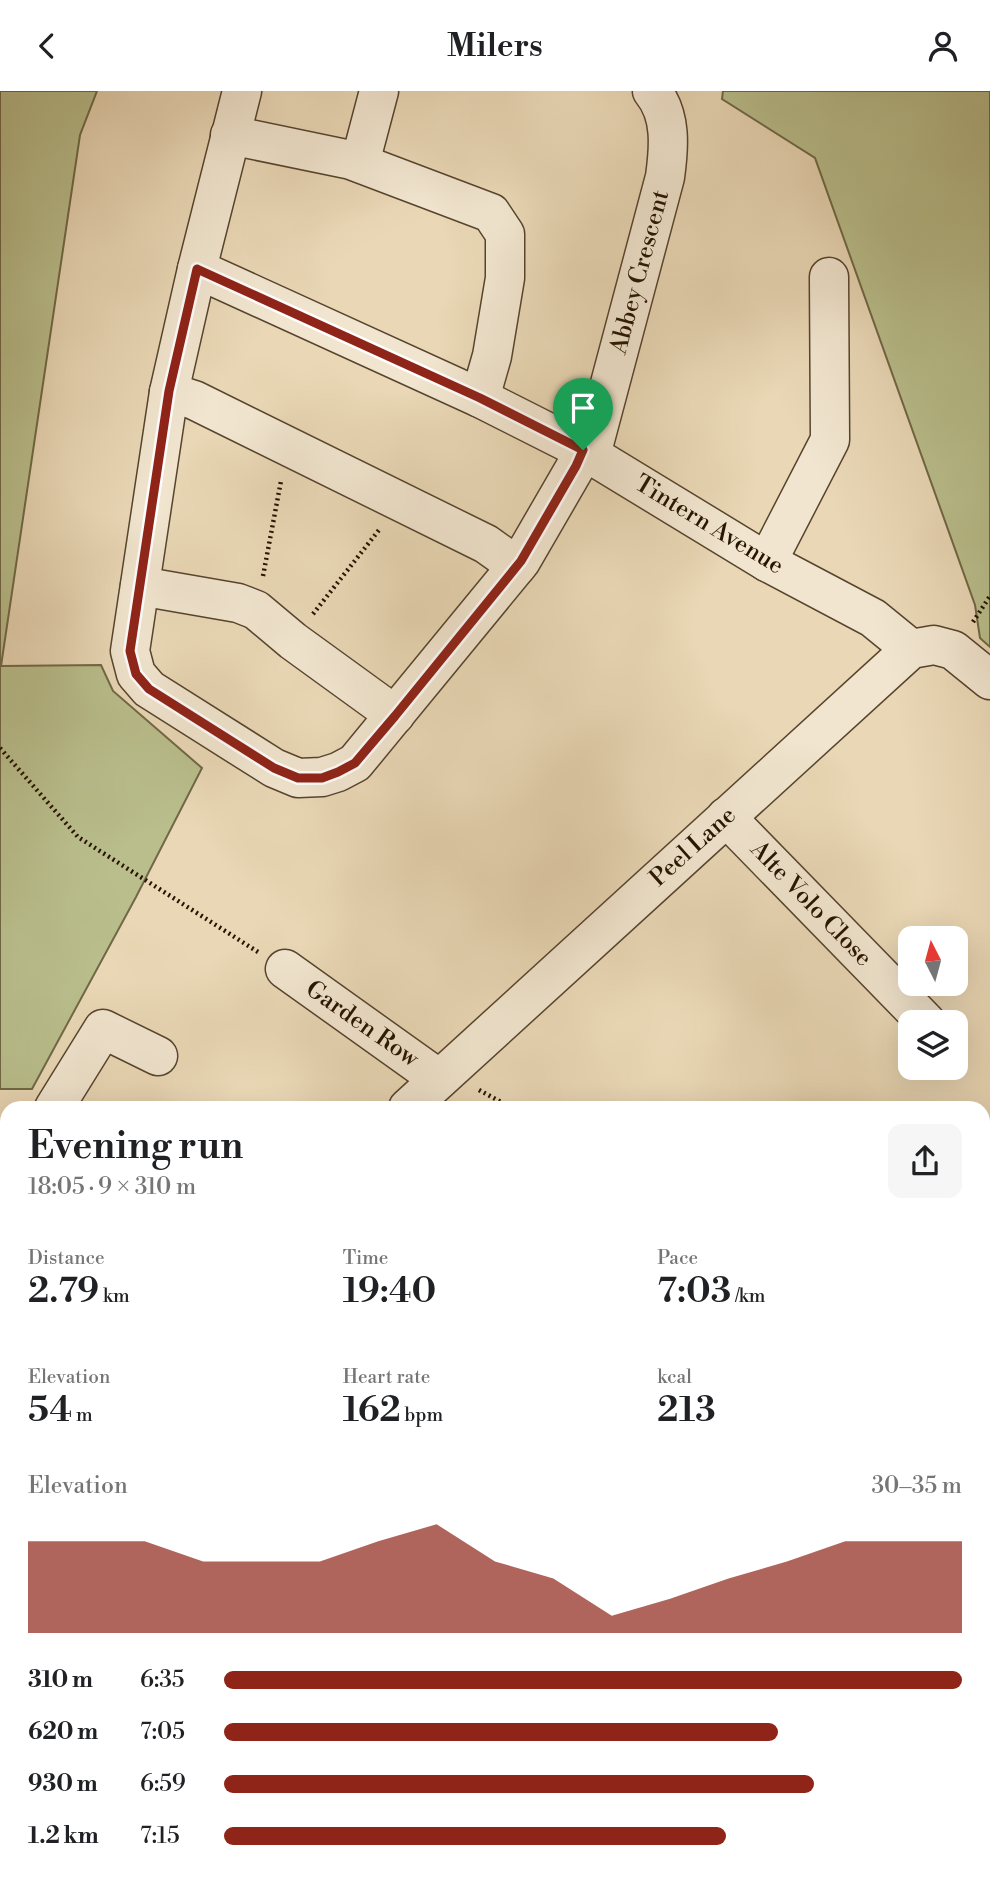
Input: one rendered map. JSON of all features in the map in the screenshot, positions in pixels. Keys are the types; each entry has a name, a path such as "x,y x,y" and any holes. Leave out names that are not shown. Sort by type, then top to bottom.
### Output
{"street":[{"name":"Abbey Crescent","path":"242,91 169,391 130,651 136,674 149,689 274,768 298,778 322,778 355,763 517,566 587,452 665,177 668,130 661,106 652,91"},
{"path":"359,163 379,91"},
{"path":"230,135 351,160 491,213 505,234 505,278 492,356 480,398"},
{"name":"Tintern Avenue","path":"197,269 480,398 587,452 767,562 873,618 911,649"},
{"path":"767,562 830,440 829,277"},
{"path":"169,391 194,400 486,544 517,566"},
{"path":"141,586 238,603 256,610 293,641 395,716"},
{"path":"911,649 934,645 953,650 990,680"},
{"name":"Peel Lane","path":"415,1101 911,649"},
{"name":"Alte Volo Close","path":"726,817 914,1010"},
{"name":"Garden Row","path":"285,969 439,1079"},
{"path":"58,1101 103,1029 159,1056"}],"path":[{"path":"256,610 288,446"},
{"path":"293,641 401,502"},
{"path":"0,748 78,837 285,969"}],"green space":[{"path":"0,91 97,91 80,135 1,666 101,665 113,691 202,768 32,1089 0,1089"},
{"path":"723,91 990,91 990,647 980,638 975,605 815,158 722,99"}],"route":[{"path":"197,269 480,398 583,450 521,561 355,763 338,772 322,778 298,778 274,768 149,689 136,674 130,651 169,391 197,269"}]}
